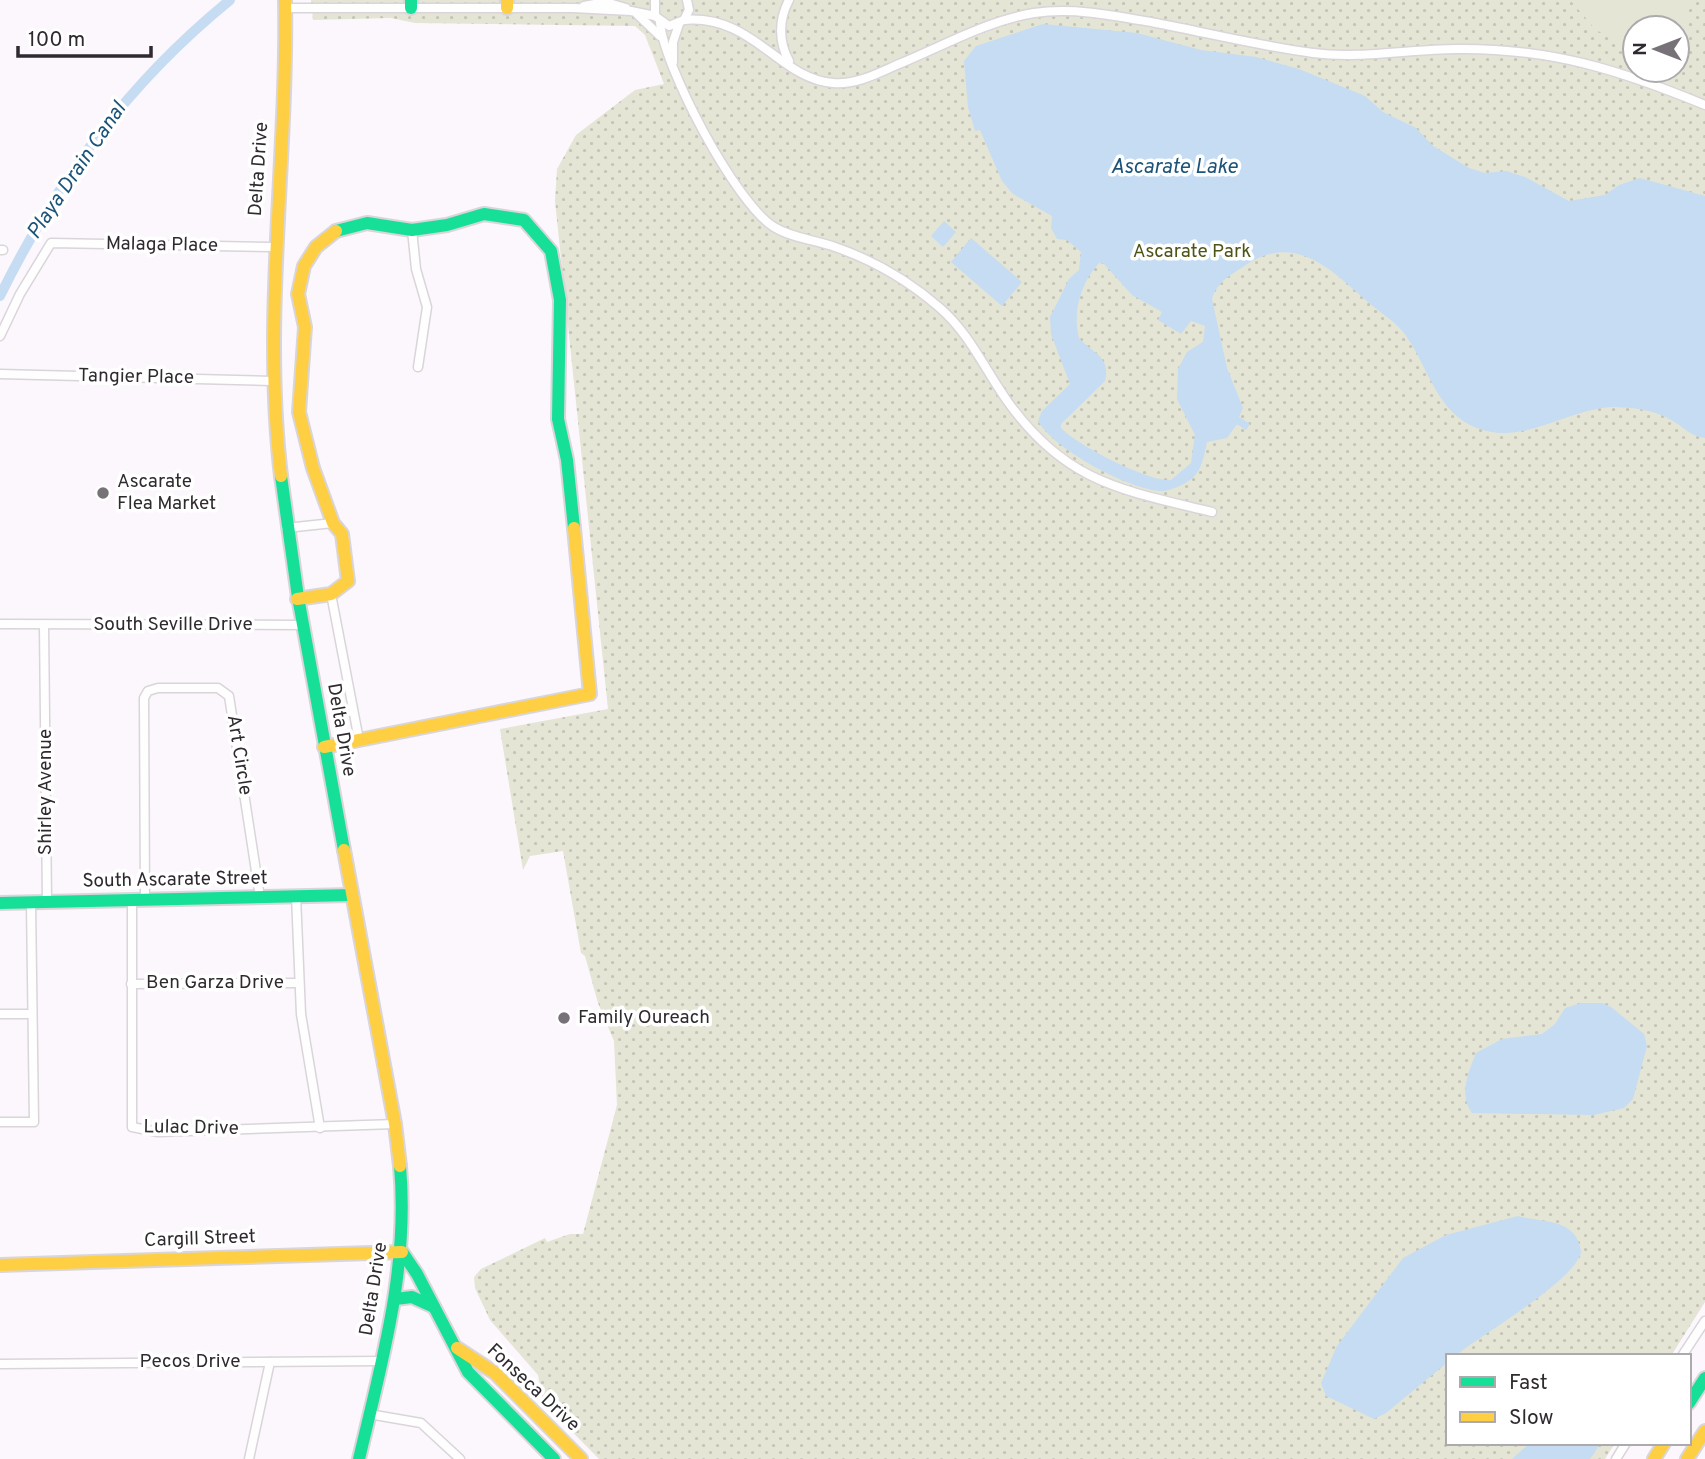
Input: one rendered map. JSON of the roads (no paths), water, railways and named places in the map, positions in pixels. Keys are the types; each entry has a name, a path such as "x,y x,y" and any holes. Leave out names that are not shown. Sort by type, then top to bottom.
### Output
{"main road":[{"name":"Delta Drive","path":"285,4 286,75 273,247 273,381 286,528 395,1124 402,1252 395,1299 359,1459"},
{"path":"298,599 331,594 348,582 342,534 333,523 304,442 299,412 305,327 298,295 304,266 316,247 332,232 367,223 412,230 447,225 484,214 524,220 551,251 560,300 558,419 567,460 590,694 324,747"},
{"name":"South Ascarate Street","path":"0,903 352,895"},
{"name":"Cargill Street","path":"0,1265 402,1252"},
{"name":"Fonseca Drive","path":"402,1252 468,1372 554,1459"},
{"path":"395,1299 412,1297 434,1307"},
{"name":"Fonseca Drive","path":"457,1348 495,1373 581,1459"},
{"path":"1691,1400 1705,1378"},
{"path":"1687,1459 1705,1431"}],"street":[{"path":"655,0 660,36"},
{"path":"673,65 673,41 689,10 687,0"},
{"path":"789,0 783,13 781,40 790,64"},
{"path":"285,4 507,4 631,11 658,19 669,26 704,20 732,27 821,81 849,83 1004,20 1042,12 1078,12 1120,16 1318,53 1455,49 1535,51 1636,78 1705,105"},
{"path":"631,11 645,18 660,36 689,106 746,200 764,220 776,228 836,247 887,270 941,309 970,342 1023,422 1065,461 1127,493 1212,512"},
{"path":"412,230 416,269 426,307 418,366"},
{"name":"Malaga Place","path":"0,336 19,294 51,243 273,247"},
{"name":"Tangier Place","path":"0,374 273,381"},
{"path":"286,528 333,523"},
{"path":"331,594 359,740"},
{"name":"South Seville Drive","path":"0,624 302,625"},
{"name":"Shirley Avenue","path":"44,625 47,903"},
{"name":"Art Circle","path":"138,899 144,698 148,691 158,688 218,688 227,694 260,897"},
{"path":"296,896 301,1014 320,1128"},
{"name":"Lulac Drive","path":"138,899 131,984 132,1127 158,1132 395,1124"},
{"path":"0,1122 34,1122 31,903"},
{"name":"Ben Garza Drive","path":"131,984 299,983"},
{"path":"0,1014 32,1014"},
{"path":"1683,1354 1705,1321"},
{"name":"Pecos Drive","path":"0,1364 381,1361"},
{"path":"249,1459 270,1362"},
{"path":"369,1413 421,1423 460,1459"}],"water":[{"name":"Ascarate Lake","path":"1043,24 1137,33 1201,50 1256,57 1299,69 1365,96 1383,112 1416,128 1433,146 1469,168 1485,173 1506,171 1525,177 1569,201 1605,195 1619,185 1640,178 1705,196 1705,438 1691,434 1659,414 1620,407 1595,409 1511,433 1477,428 1463,421 1442,400 1412,346 1396,325 1328,269 1299,254 1283,252 1267,255 1238,270 1222,282 1212,299 1227,368 1243,408 1239,417 1250,424 1246,430 1237,424 1227,438 1207,442 1202,463 1194,477 1169,490 1148,489 1132,484 1094,466 1059,443 1038,421 1042,411 1070,384 1051,334 1050,317 1069,279 1079,270 1081,252 1067,240 1057,239 1051,228 1052,216 1013,194 1002,181 980,130 975,131 968,107 964,61 976,46","holes":["1099,263 1104,264 1132,295 1162,312 1158,320 1181,334 1191,321 1205,326 1203,342 1187,352 1178,369 1177,399 1195,435 1191,463 1171,480 1146,475 1113,461 1082,444 1061,428 1061,424 1105,381 1103,360 1079,338 1077,328 1083,288"]},
{"path":"944,221 956,232 943,247 931,236"},
{"path":"971,238 1022,282 1002,306 951,262"},
{"path":"1581,1003 1602,1003 1611,1007 1644,1034 1647,1046 1633,1099 1624,1108 1594,1115 1472,1113 1465,1090 1476,1053 1502,1039 1542,1034 1555,1024 1565,1008"},
{"path":"1518,1216 1565,1227 1573,1233 1581,1252 1575,1264 1546,1292 1458,1354 1446,1354 1446,1364 1386,1413 1374,1419 1326,1396 1321,1383 1337,1346 1403,1258 1446,1235"},
{"path":"1528,1445 1600,1445 1590,1459 1512,1459"}],"waterway":[{"name":"Playa Drain Canal","path":"0,296 46,212 99,135 159,65 230,0"}],"place":[{"name":"Ascarate Flea Market","path":"103,493"},
{"name":"Family Oureach","path":"564,1018"}],"park label":[{"name":"Ascarate Park","path":"1192,252"}]}
